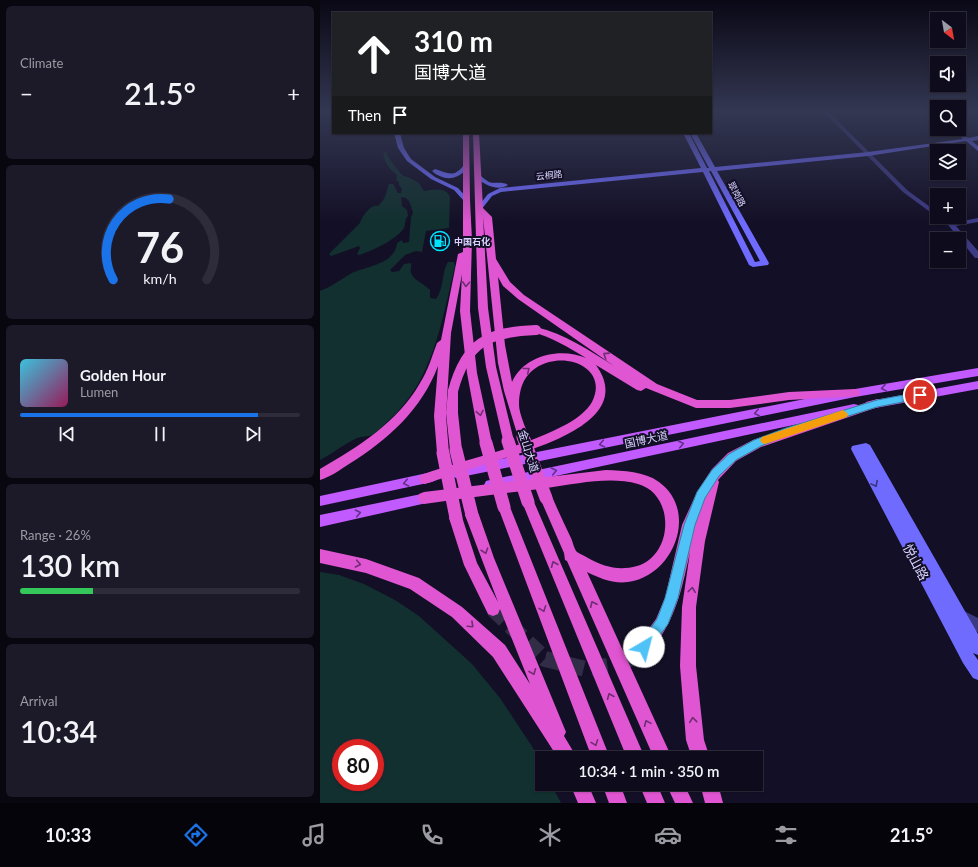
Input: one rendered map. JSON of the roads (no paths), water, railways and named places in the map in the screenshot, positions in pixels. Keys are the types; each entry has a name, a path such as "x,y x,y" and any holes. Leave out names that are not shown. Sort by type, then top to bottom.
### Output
{"highway":[{"path":"466,148 468,230 465,311 472,373 486,443 504,507 598,751"},
{"name":"金山大道","path":"476,148 483,308 491,367 508,441 528,502 633,751"},
{"path":"479,209 488,217 494,261 495,306 503,364 523,437 546,498 570,555 660,751"},
{"path":"468,230 446,333 440,416 442,453 456,518 471,565 493,609"},
{"path":"494,261 506,284 520,297 653,387 696,404"},
{"path":"565,751 487,558 472,515 456,450 452,413 453,391 456,374 461,362 468,353 479,344 507,332 536,330 551,334 564,340 649,392 671,400 696,404 730,404 789,396 855,393"},
{"path":"320,475 370,444 406,411 423,388 446,333"},
{"path":"425,479 542,441 565,431 583,419 595,406 601,392 600,378 595,368 584,361 572,357 557,357 541,361 528,368 519,377 514,404"},
{"path":"644,647 661,624 672,598 689,525 701,496 716,473 732,457 757,443 877,403"},
{"path":"699,751 695,740 688,666 690,607 698,541 716,473"},
{"path":"424,498 606,475 640,478 656,487 669,503 674,520 671,540 659,559 645,570 629,575 609,574 589,567 570,555"},
{"path":"320,556 366,566 414,583 457,612 499,651 563,751"},
{"path":"582,791 587,803"},
{"path":"614,791 618,803"},
{"path":"651,791 656,803"},
{"path":"678,791 684,803"},
{"path":"711,791 714,803"}],"main road":[{"path":"401,148 408,160 433,178 456,189 466,200"},
{"path":"407,148 413,159 448,177 456,176 462,172 465,167"},
{"name":"翠岗路","path":"694,148 753,265 765,263 702,148"},
{"name":"云桐路","path":"479,209 490,195 500,190 893,148"},
{"name":"云桐路","path":"477,176 488,184 500,186 704,169"},
{"name":"国博大道","path":"320,501 855,393 978,372"},
{"name":"国博大道","path":"320,521 877,403 978,385"},
{"name":"悦山路","path":"978,648 861,449 968,658 978,673"}],"street":[{"path":"862,148 905,191 930,210"},
{"path":"953,228 978,220"},
{"path":"948,224 978,256"},
{"path":"953,228 978,225"},
{"path":"958,615 978,626"}],"tunnel":[{"path":"493,609 545,659 586,669 622,664 644,647"}],"place":[{"name":"中国石化","path":"440,241"}]}
